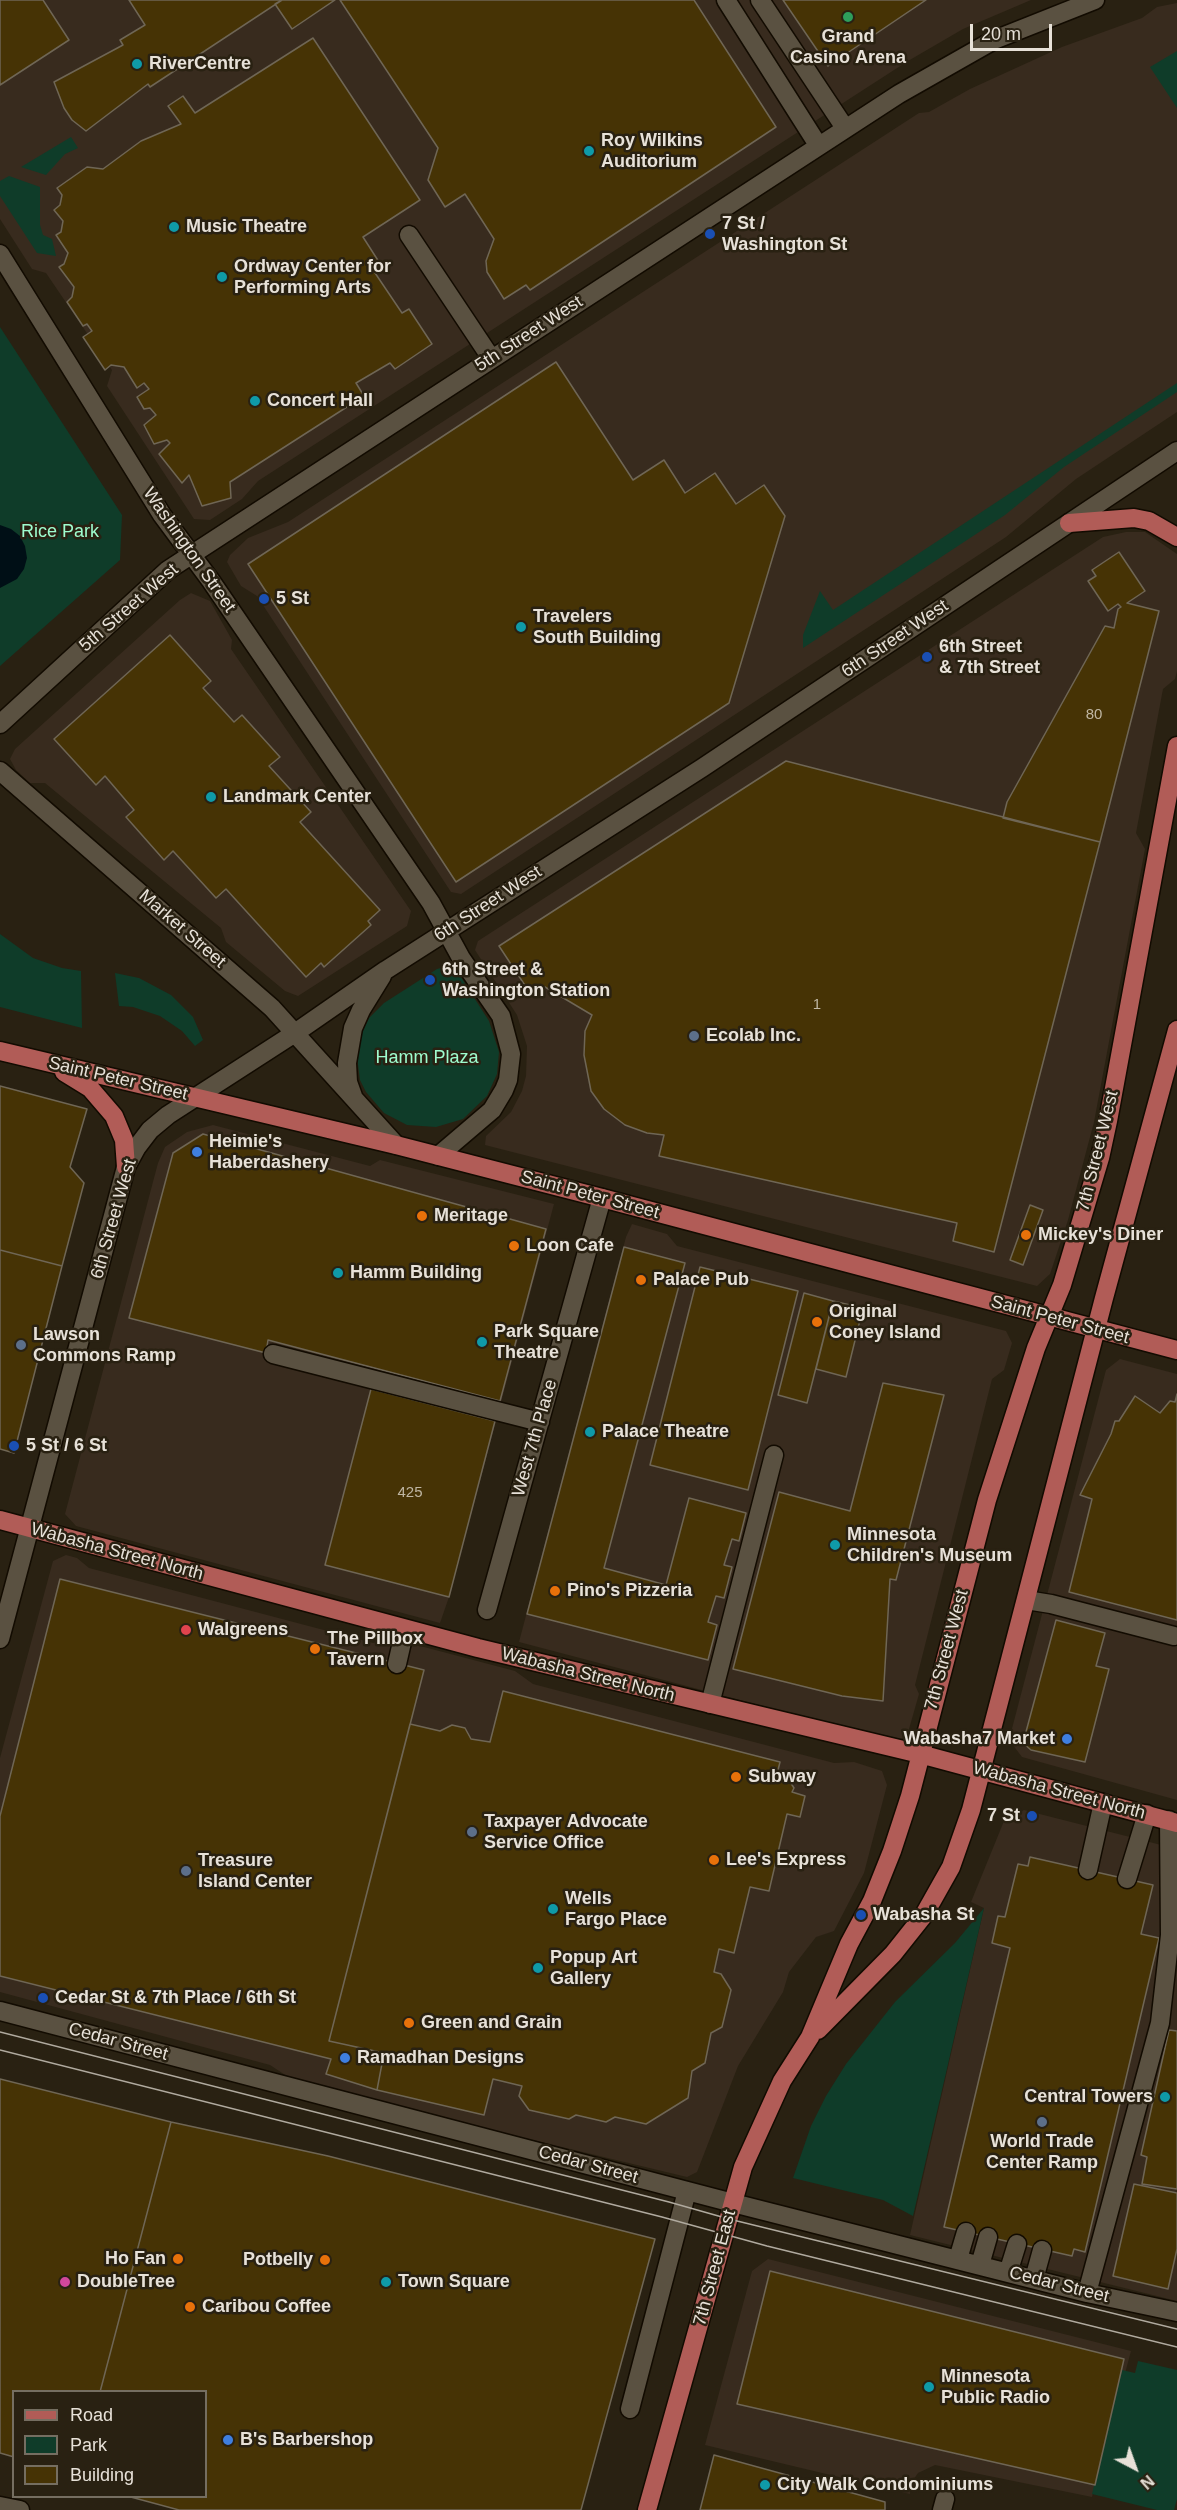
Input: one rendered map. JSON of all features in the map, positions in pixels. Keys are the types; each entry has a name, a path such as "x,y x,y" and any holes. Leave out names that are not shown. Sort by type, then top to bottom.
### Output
{"main road":[{"path":"1069,523 1134,518 1149,521 1177,537"},
{"name":"7th Street West","path":"920,1754 987,1500 1032,1357 1062,1285 1096,1172 1108,1121 1177,746"},
{"path":"983,1770 1096,1329 1177,1030"},
{"name":"Saint Peter Street","path":"0,1051 396,1145 602,1197 1049,1318 1177,1350"},
{"path":"49,1063 90,1088 114,1116 124,1140 126,1167"},
{"name":"Wabasha Street North","path":"0,1520 405,1629 920,1754 1173,1822"},
{"name":"7th Street East","path":"647,2510 743,2168 782,2081 810,2037 849,1944 872,1901 892,1851 920,1754"},
{"name":"7th Street East","path":"810,2037 893,1954 924,1915 951,1867 983,1770"}],"street":[{"path":"726,0 818,145"},
{"path":"760,0 845,128"},
{"name":"5th Street West","path":"0,724 168,570 818,145 947,65 994,40 1095,0"},
{"path":"409,235 491,358"},
{"name":"Washington Street","path":"0,254 162,515 212,581 431,903 446,930"},
{"name":"6th Street West","path":"0,1639 126,1167 150,1130 168,1114 446,930 702,768 1177,451"},
{"name":"Market Street","path":"0,771 268,1004 396,1145"},
{"path":"438,1156 492,1110 508,1080 511,1054 501,1016 461,958 446,930"},
{"path":"353,1097 348,1082 347,1063 352,1028 386,970"},
{"name":"West 7th Place","path":"487,1610 602,1197"},
{"path":"273,1354 540,1422"},
{"path":"710,1704 774,1455"},
{"path":"1026,1600 1051,1604 1174,1636"},
{"path":"397,1664 405,1629"},
{"path":"1088,1870 1103,1803"},
{"path":"1126,1880 1147,1815"},
{"path":"1087,2293 1160,2023 1170,1935 1173,1822"},
{"name":"Cedar Street","path":"0,2011 733,2203 1087,2293 1177,2312"},
{"path":"630,2409 687,2191"},
{"path":"958,2259 966,2232"},
{"path":"980,2265 988,2237"},
{"path":"1008,2272 1017,2244"},
{"path":"1034,2279 1042,2250"},
{"path":"0,2506 20,2510"}],"shaded area":[{"path":"0,0 1031,0 963,29 908,61 258,481 242,499 210,520 194,519 107,386 112,370 46,273 32,269 0,219"},
{"path":"1177,3 1177,412 1076,479 1006,537 461,894 451,892 257,596 241,586 227,562 230,555 248,538 288,522 919,113 929,112 970,89 1062,47 1142,18 1157,7"},
{"path":"0,525 20,536 27,558 24,569 17,579 0,588"},
{"path":"1126,532 1145,532 1177,554 1177,671 1175,679 1163,689 1136,833 1145,849 1094,1122 1068,1220 1050,1274 1037,1286 485,1145 486,1136 511,1112 522,1091 526,1076 527,1046 517,1015 475,950 478,941 1103,537"},
{"path":"191,593 210,601 232,640 231,649 411,911 407,926 298,996 285,991 226,942 221,928 45,783 30,783 16,770 10,759 15,749 180,600"},
{"path":"213,1125 370,1166 380,1160 554,1204 449,1597 440,1623 76,1526 65,1514 158,1163 165,1147 187,1132"},
{"path":"632,1224 667,1234 677,1246 1006,1331 1012,1343 1004,1370 992,1379 915,1685 919,1694 907,1736 896,1741 519,1642 626,1237"},
{"path":"1120,1359 1177,1374 1177,1800 1022,1757 1009,1740 1106,1370"},
{"path":"66,1555 77,1558 89,1568 373,1643 390,1638 515,1671 533,1684 834,1763 854,1762 882,1771 887,1785 864,1873 834,1931 816,1937 789,1972 783,1992 738,2066 697,2172 687,2177 299,2084 270,2065 0,1992 0,1758 53,1561"},
{"path":"1024,1810 1177,1849 1177,2301 910,2235 984,1908 971,1902 1004,1821"},
{"name":"Minnesota Public Radio","path":"768,2259 1131,2351 1092,2497 935,2465 918,2473 909,2486 910,2494 705,2445 752,2271"}],"green space":[{"path":"1177,51 1177,108 1150,67"},
{"path":"71,137 78,148 65,154 46,175 21,167"},
{"path":"9,176 40,187 40,225 43,235 52,239 56,256 37,253 0,196 0,181"},
{"name":"Rice Park","path":"0,327 122,515 120,560 0,666"},
{"path":"1177,383 1177,392 1064,467 1005,515 803,648 803,635 820,591 833,610"},
{"path":"0,934 33,958 62,968 81,971 82,1028 0,1007"},
{"name":"Hamm Plaza","path":"448,966 457,971 489,1021 499,1052 497,1074 487,1096 463,1119 436,1127 407,1125 384,1113 366,1092 360,1080 357,1057 360,1037 369,1018 384,1003 437,969"},
{"path":"115,973 139,978 171,995 193,1017 203,1040 195,1046 182,1031 160,1016 133,1007 119,1006"},
{"path":"984,1908 913,2216 883,2200 793,2178 811,2126 846,2064 895,2002 955,1943"},
{"path":"1138,2361 1177,2370 1177,2499 1174,2510 1157,2510 1092,2494 1122,2370 1135,2373"}],"building":[{"path":"0,0 43,0 69,40 0,85"},
{"name":"RiverCentre","path":"129,0 282,0 150,87 148,84 86,131 72,120 64,108 54,82 123,45 120,40 145,25"},
{"path":"282,0 335,0 292,29 275,4"},
{"name":"Roy Wilkins Auditorium","path":"340,0 694,0 776,127 530,290 526,285 504,299 487,272 486,261 494,239 465,194 445,207 428,180 438,148"},
{"name":"Grand Casino Arena","path":"783,0 926,0 828,66"},
{"name":"Ordway Center for Performing Arts","path":"313,38 420,200 363,237 379,262 371,267 402,313 409,309 432,344 395,369 390,363 356,383 364,396 230,482 231,498 202,506 189,475 182,483 159,454 170,443 167,440 154,444 144,425 156,415 150,408 144,409 137,397 149,389 144,383 137,388 124,367 111,365 105,370 83,337 92,331 87,324 83,326 67,302 72,297 74,287 59,267 64,264 68,253 56,235 61,232 63,221 54,210 60,205 62,195 57,188 87,167 103,169 141,141 181,124 168,106 183,96 195,113"},
{"name":"Travelers South Building","path":"556,362 633,480 664,460 685,493 715,473 736,504 764,485 785,516 729,703 456,882 248,564"},
{"path":"1119,552 1145,591 1127,603 1159,611 1100,842 1003,818 1007,802 1105,626 1114,628 1118,609 1121,607 1118,604 1108,611 1088,581 1096,576 1092,570"},
{"name":"Landmark Center","path":"170,635 211,681 203,688 234,722 242,715 280,757 269,766 311,812 300,822 380,910 368,921 371,925 324,967 321,963 306,977 226,889 216,898 173,851 164,860 126,817 134,810 105,776 96,785 54,739"},
{"path":"786,761 1100,842 994,1252 953,1241 957,1223 659,1156 664,1135 647,1133 625,1125 604,1109 591,1091 584,1055 585,1031 592,1015 545,987 532,996 499,946"},
{"path":"0,1086 87,1109 70,1167 84,1183 62,1266 0,1250"},
{"name":"Hamm Building","path":"203,1134 546,1229 500,1401 268,1340 266,1353 129,1318 173,1153"},
{"name":"Mickey's Diner","path":"1030,1205 1043,1210 1023,1265 1010,1260"},
{"path":"624,1247 685,1263 604,1568 666,1585 689,1498 746,1513 739,1541 732,1539 724,1565 732,1567 724,1598 716,1596 708,1622 717,1625 708,1660 527,1614"},
{"name":"Lawson Commons Ramp","path":"0,1250 62,1266 14,1453 0,1449"},
{"name":"Palace Theatre","path":"700,1267 798,1291 748,1490 650,1465"},
{"path":"804,1293 833,1301 807,1403 778,1395"},
{"path":"833,1301 863,1308 846,1377 816,1369"},
{"name":"Minnesota Children's Museum","path":"883,1383 944,1395 896,1580 890,1579 883,1701 842,1696 733,1669 779,1492 850,1511"},
{"path":"371,1389 495,1421 449,1597 325,1565"},
{"path":"1177,1394 1177,1620 1069,1592 1092,1499 1080,1495 1111,1434 1115,1421 1119,1421 1135,1396 1160,1413 1170,1401 1175,1402"},
{"name":"Treasure Island Center","path":"60,1579 424,1670 329,2041 384,2053 377,2090 326,2074 331,2059 0,1976 0,1816"},
{"path":"1056,1620 1105,1633 1096,1666 1109,1669 1085,1762 1031,1750 1023,1743"},
{"name":"Wells Fargo Place","path":"503,1691 780,1762 777,1774 787,1777 794,1788 792,1792 805,1796 800,1817 787,1814 769,1891 750,1887 734,1953 719,1949 714,1972 721,1974 731,1990 722,2027 711,2033 705,2063 692,2071 688,2098 646,2124 615,2117 606,2122 576,2115 569,2119 529,2110 519,2096 522,2086 493,2079 484,2115 377,2090 384,2053 329,2041 410,1724 440,1731 452,1725 465,1728 471,1739 490,1742"},
{"name":"World Trade Center Ramp","path":"1030,1857 1153,1885 1141,1934 1159,1938 1085,2252 1074,2249 1072,2256 944,2227 1010,1948 992,1943 998,1916 1005,1917 1018,1864 1028,1866"},
{"name":"Central Towers","path":"1169,2030 1177,2031 1177,2189 1142,2184 1147,2157 1141,2155"},
{"name":"DoubleTree","path":"0,2079 171,2122 101,2390 12,2390 12,2456 0,2453"},
{"name":"Town Square","path":"171,2122 328,2156 655,2239 581,2510 179,2510 134,2498 207,2498 207,2390 101,2390"},
{"path":"1134,2184 1177,2193 1177,2249 1168,2289 1113,2276"},
{"name":"Minnesota Public Radio","path":"770,2271 1124,2359 1095,2485 737,2404"},
{"name":"City Walk Condominiums","path":"714,2455 885,2502 885,2510 700,2510"}],"tram line":[{"path":"0,2032 729,2219 1177,2329"},
{"path":"0,2050 662,2217 767,2246 1177,2347"}],"place":[{"name":"Grand Casino Arena","path":"848,17"},
{"name":"RiverCentre","path":"137,64"},
{"name":"Roy Wilkins Auditorium","path":"589,151"},
{"name":"Music Theatre","path":"174,227"},
{"name":"7 St / Washington St","path":"710,234"},
{"name":"Ordway Center for Performing Arts","path":"222,277"},
{"name":"Concert Hall","path":"255,401"},
{"name":"5 St","path":"264,599"},
{"name":"Travelers South Building","path":"521,627"},
{"name":"6th Street & 7th Street","path":"927,657"},
{"name":"Landmark Center","path":"211,797"},
{"name":"6th Street & Washington Station","path":"430,980"},
{"name":"Ecolab Inc.","path":"694,1036"},
{"name":"Heimie's Haberdashery","path":"197,1152"},
{"name":"Meritage","path":"422,1216"},
{"name":"Mickey's Diner","path":"1026,1235"},
{"name":"Loon Cafe","path":"514,1246"},
{"name":"Hamm Building","path":"338,1273"},
{"name":"Palace Pub","path":"641,1280"},
{"name":"Original Coney Island","path":"817,1322"},
{"name":"Park Square Theatre","path":"482,1342"},
{"name":"Lawson Commons Ramp","path":"21,1345"},
{"name":"Palace Theatre","path":"590,1432"},
{"name":"5 St / 6 St","path":"14,1446"},
{"name":"Minnesota Children's Museum","path":"835,1545"},
{"name":"Pino's Pizzeria","path":"555,1591"},
{"name":"Walgreens","path":"186,1630"},
{"name":"The Pillbox Tavern","path":"315,1649"},
{"name":"Wabasha7 Market","path":"1067,1739"},
{"name":"Subway","path":"736,1777"},
{"name":"7 St","path":"1032,1816"},
{"name":"Taxpayer Advocate Service Office","path":"472,1832"},
{"name":"Lee's Express","path":"714,1860"},
{"name":"Treasure Island Center","path":"186,1871"},
{"name":"Wells Fargo Place","path":"553,1909"},
{"name":"Wabasha St","path":"861,1915"},
{"name":"Popup Art Gallery","path":"538,1968"},
{"name":"Cedar St & 7th Place / 6th St","path":"43,1998"},
{"name":"Green and Grain","path":"409,2023"},
{"name":"Ramadhan Designs","path":"345,2058"},
{"name":"Central Towers","path":"1165,2097"},
{"name":"World Trade Center Ramp","path":"1042,2122"},
{"name":"Ho Fan","path":"178,2259"},
{"name":"Potbelly","path":"325,2260"},
{"name":"DoubleTree","path":"65,2282"},
{"name":"Town Square","path":"386,2282"},
{"name":"Caribou Coffee","path":"190,2307"},
{"name":"Minnesota Public Radio","path":"929,2387"},
{"name":"B's Barbershop","path":"228,2440"},
{"name":"City Walk Condominiums","path":"765,2485"}]}
